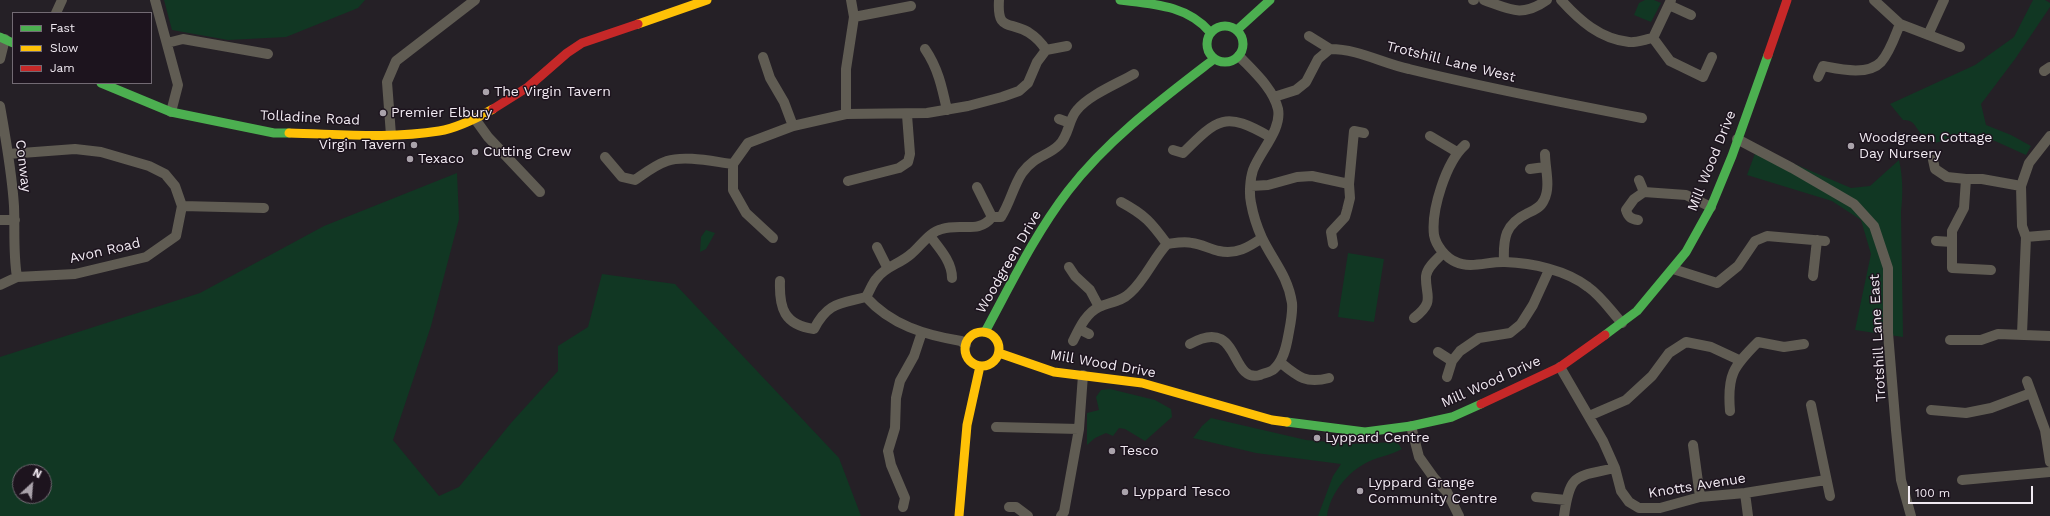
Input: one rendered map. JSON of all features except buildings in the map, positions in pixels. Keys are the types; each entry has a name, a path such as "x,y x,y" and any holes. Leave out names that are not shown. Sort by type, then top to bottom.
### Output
{"main road":[{"name":"Tolladine Road","path":"103,84 171,112 274,133 391,135 440,131 475,119 494,109 528,87 567,53 582,43 707,0"},
{"path":"1120,0 1163,5 1182,11 1201,21 1210,32"},
{"path":"1237,30 1270,0"},
{"name":"Mill Wood Drive","path":"999,353 1054,372 1142,383 1272,420 1365,432 1410,426 1452,417 1560,367 1637,311 1673,269 1686,252 1711,206 1737,139 1787,0"},
{"path":"1218,26 1229,26 1237,30 1242,37 1243,47 1239,56 1233,60 1223,62 1214,59 1208,52 1206,42 1210,32 1218,26"},
{"name":"Woodgreen Drive","path":"985,332 1032,244 1069,191 1101,154 1150,109 1214,59"},
{"path":"985,332 997,340 999,353 992,363 980,366 970,360 966,355 966,344 971,336 976,333 985,332"},
{"path":"959,516 967,425 980,366"}],"street":[{"path":"56,12 62,0"},
{"path":"155,0 178,85 171,112"},
{"path":"391,135 387,82 396,62 475,0"},
{"path":"846,114 846,69 854,16 851,0"},
{"path":"999,0 998,11 1001,20 1008,26 1027,32 1039,40 1046,50"},
{"path":"1484,0 1519,12 1539,6 1547,0"},
{"path":"1561,0 1588,26 1607,37 1630,42 1653,38"},
{"path":"1874,0 1900,24 1960,47"},
{"path":"1928,35 1944,0"},
{"path":"1653,38 1670,3 1691,15"},
{"path":"854,16 911,6"},
{"path":"1818,77 1824,66 1843,70 1870,68 1880,63 1887,53 1900,24"},
{"path":"1274,97 1296,90 1306,82 1318,59 1330,49 1309,36"},
{"path":"1653,38 1670,61 1703,77 1712,57"},
{"path":"167,43 183,39 268,54"},
{"path":"0,59 6,40"},
{"path":"773,238 746,213 733,190 733,164 748,143 793,126 846,114 907,115 947,110 1002,97 1019,91 1028,83 1037,62 1046,50 1067,46"},
{"path":"925,49 935,64 947,110"},
{"name":"Trotshill Lane West","path":"1330,49 1354,51 1407,69 1642,118"},
{"path":"763,56 770,78 784,102 793,126"},
{"path":"1190,344 1200,339 1212,336 1226,342 1232,350 1237,363 1247,374 1258,376 1272,371 1281,363 1291,326 1292,305 1289,287 1280,266 1262,238 1251,202 1253,171 1278,124 1278,111 1274,97 1239,56"},
{"path":"992,217 1001,217 1008,205 1012,189 1023,172 1036,158 1058,146 1065,136 1076,110 1088,100 1134,74"},
{"name":"Conway","path":"0,106 8,154 15,220 14,260 17,276"},
{"path":"848,181 899,168 908,162 910,154 907,115"},
{"path":"475,119 488,137 540,192"},
{"path":"1059,119 1070,123"},
{"path":"1173,150 1183,153 1209,127 1222,121 1238,121 1251,126 1270,137"},
{"path":"1333,244 1326,232 1345,217 1350,198 1348,184 1354,131 1364,133"},
{"path":"1430,136 1461,148 1449,167 1434,216 1434,236 1443,253 1457,263 1474,264 1504,262 1568,275 1589,287 1622,322"},
{"path":"2022,334 2026,236 2022,226 2021,186 2029,163 2050,136"},
{"name":"Trotshill Lane East","path":"1737,139 1792,168 1854,204 1874,226 1888,268 1888,333 1897,437 1901,480 1911,516"},
{"path":"8,154 75,149 101,152 130,160 165,174 175,186 182,206 264,208"},
{"path":"1504,262 1505,237 1511,223 1538,208 1544,200 1548,189 1545,154"},
{"path":"605,157 622,177 635,180 652,168 669,160 695,159 733,164"},
{"path":"1933,160 1935,169 1947,177 1982,179 2021,186"},
{"path":"1530,169 1545,167"},
{"path":"1251,186 1268,185 1297,177 1312,176 1348,184"},
{"path":"1966,179 1964,208 1952,231 1952,268 1991,270"},
{"path":"1640,180 1644,192"},
{"path":"977,186 992,217"},
{"path":"1638,220 1632,220 1626,210 1634,199 1644,192 1686,195 1711,206"},
{"path":"1121,202 1141,212 1151,222 1167,244"},
{"name":"Avon Road","path":"0,285 17,276 75,274 146,257 176,236 182,206"},
{"path":"866,297 876,278 887,267 899,262 911,254 930,236 941,229 961,226 981,227 987,224 992,217"},
{"path":"0,220 15,220"},
{"path":"2026,236 2050,235"},
{"path":"930,236 945,256 952,272 952,278"},
{"path":"1673,269 1716,283 1738,266 1756,241 1767,236 1821,240 1813,276"},
{"path":"1073,341 1079,329 1090,314 1099,307 1110,305 1130,294 1158,253 1167,244 1192,242 1227,252 1241,251 1250,247 1262,238"},
{"path":"1936,241 1952,242"},
{"path":"877,247 887,267"},
{"path":"1414,318 1423,310 1427,302 1429,293 1426,275 1432,264 1443,253"},
{"path":"1069,267 1075,276 1090,290 1099,307"},
{"path":"1447,377 1452,361 1460,351 1479,338 1510,333 1521,324 1533,305 1549,270"},
{"path":"780,281 779,298 785,314 791,321 808,328 814,329 820,318 829,308 842,302 866,297"},
{"path":"866,297 878,310 914,330 961,341 966,344"},
{"path":"1079,329 1089,334"},
{"path":"903,507 905,498 891,466 888,450 895,428 896,398 900,381 914,356 922,332"},
{"path":"1950,340 1981,340 1998,334 2050,336"},
{"path":"1589,416 1626,400 1652,376 1669,353 1686,342 1711,347 1740,360"},
{"path":"1730,411 1730,379 1740,360 1758,342 1784,347 1804,344"},
{"path":"1438,352 1452,361"},
{"path":"1281,363 1301,378 1310,381 1329,378"},
{"name":"Knotts Avenue","path":"1560,367 1603,441 1615,468 1621,491 1629,502 1639,508 1660,508 1700,497 1745,493 1826,480"},
{"path":"1061,516 1064,512 1079,429 1083,375"},
{"path":"2027,381 2047,429 2050,462"},
{"path":"1931,410 1966,413 1991,408 2031,393"},
{"path":"1811,405 1830,496"},
{"path":"1410,426 1418,457 1447,492 1459,516"},
{"path":"996,427 1079,429"},
{"path":"1693,445 1700,497"},
{"path":"1564,516 1566,500 1573,482 1580,476 1615,468"},
{"path":"1962,480 2050,472"},
{"path":"1745,493 1748,516"},
{"path":"1536,497 1566,500"},
{"path":"1009,507 1016,507 1028,516"}],"green space":[{"path":"164,0 365,0 358,8 286,37 228,40 172,30"},
{"path":"1645,0 1654,0 1661,3 1651,22 1634,15 1639,3"},
{"path":"2033,0 2045,0 2050,3 2050,7 2015,59 1981,104 1986,125 2011,135 2031,146 2026,155 1995,141 1970,133 1935,143 1923,136 1910,121 1903,120 1890,104 1975,65 2014,37"},
{"path":"1757,148 1851,188 1870,186 1899,160 1902,186 1903,337 1855,330 1871,254 1861,220 1832,201 1747,175"},
{"path":"457,173 459,219 431,326 393,440 439,496 459,487 511,423 558,371 558,346 588,327 602,274 675,284 839,458 861,516 0,516 0,357 200,293 324,226"},
{"path":"706,230 715,233 706,249 700,252 701,237"},
{"path":"1348,253 1384,259 1374,322 1338,317"},
{"path":"1110,389 1155,400 1171,409 1172,417 1145,441 1125,429 1119,428 1113,436 1106,433 1095,438 1087,445 1087,413 1099,410 1096,397 1101,390"},
{"path":"1211,418 1306,440 1351,444 1397,442 1402,449 1368,462 1357,469 1345,480 1335,493 1327,516 1318,516 1333,476 1341,464 1256,453 1193,438 1202,426"}],"traffic: fast":[{"path":"1120,0 1169,7 1191,16 1210,32"},
{"path":"1237,30 1270,0"},
{"path":"1229,26 1238,31 1242,37 1243,44 1242,51 1238,57 1229,62 1221,62 1212,57 1208,51 1207,40 1212,31 1218,27 1229,26"},
{"path":"0,37 12,43"},
{"path":"1605,335 1637,311 1686,252 1711,207 1732,156 1768,55"},
{"path":"985,332 1045,224 1068,191 1100,154 1136,120 1214,59"},
{"path":"103,84 171,112 274,133 289,133"},
{"path":"1287,422 1365,432 1411,426 1452,417 1481,404"}],"traffic: slow":[{"path":"638,24 707,0"},
{"path":"289,133 402,135 439,131 453,128 493,109"},
{"path":"982,332 994,337 999,349 994,361 982,366 970,361 965,349 970,337 982,332"},
{"path":"999,353 1054,372 1142,383 1272,420 1287,422"},
{"path":"959,516 967,425 980,366"}],"traffic: jam":[{"path":"1768,55 1787,0"},
{"path":"493,109 528,87 567,53 582,43 638,24"},
{"path":"1481,404 1560,367 1605,335"}],"place":[{"name":"The Virgin Tavern","path":"486,92"},
{"name":"Premier Elbury","path":"383,113"},
{"name":"Virgin Tavern","path":"414,145"},
{"name":"Woodgreen Cottage Day Nursery","path":"1851,146"},
{"name":"Cutting Crew","path":"475,152"},
{"name":"Texaco","path":"410,159"},
{"name":"Lyppard Centre","path":"1317,438"},
{"name":"Tesco","path":"1112,451"},
{"name":"Lyppard Grange Community Centre","path":"1360,491"},
{"name":"Lyppard Tesco","path":"1125,492"}]}
